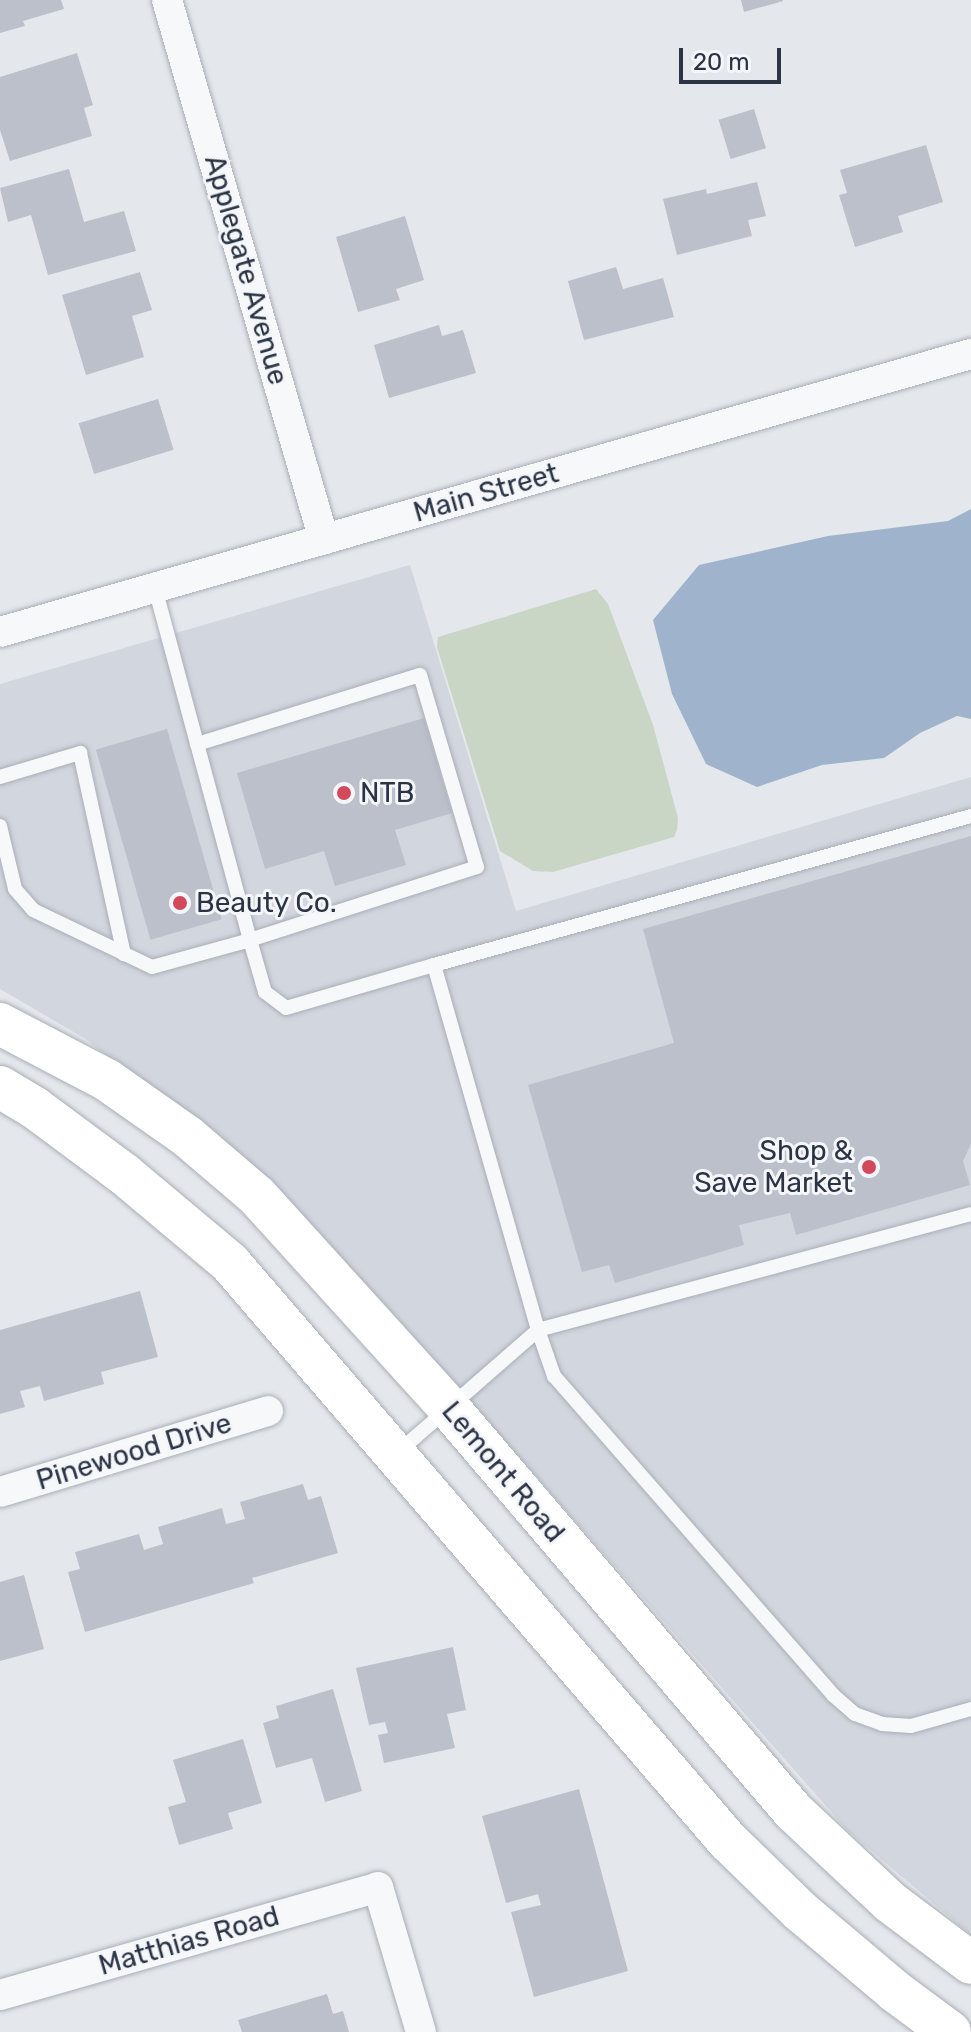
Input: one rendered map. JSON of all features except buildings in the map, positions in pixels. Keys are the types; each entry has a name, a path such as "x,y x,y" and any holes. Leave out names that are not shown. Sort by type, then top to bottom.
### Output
{"main road":[{"name":"Lemont Road","path":"0,1024 107,1080 188,1137 257,1196 448,1407 793,1811 890,1902 971,1963"},
{"path":"0,1087 35,1108 124,1174 230,1263 397,1453 727,1840 800,1911 896,1992 950,2032"}],"street":[{"name":"Applegate Avenue","path":"167,0 324,540"},
{"name":"Main Street","path":"0,632 971,354"},
{"name":"Pinewood Drive","path":"0,1492 268,1411"},
{"name":"Matthias Road","path":"0,1995 378,1887 421,2032"}],"lane":[{"path":"155,588 265,992 286,1008 971,816"},
{"path":"0,826 15,889 33,910 152,967 250,940 477,867 420,675 197,744"},
{"path":"0,777 80,753 124,954"},
{"path":"434,965 538,1330 554,1376 855,1714 882,1724 911,1726 971,1709"},
{"path":"397,1453 538,1330 971,1214"}],"shaded area":[{"path":"410,565 516,911 971,777 971,1935 848,1831 385,1305 230,1149 84,1038 0,989 0,684"}],"green space":[{"path":"596,589 608,604 653,725 678,818 677,830 674,837 553,872 533,871 500,851 437,647 438,637"}],"water":[{"path":"971,509 971,719 957,716 920,733 884,758 822,765 757,787 706,764 672,694 653,620 699,565 828,536 948,521"}],"place":[{"name":"NTB","path":"344,793"},
{"name":"Beauty Co.","path":"180,903"},
{"name":"Shop & Save Market","path":"869,1167"}]}
